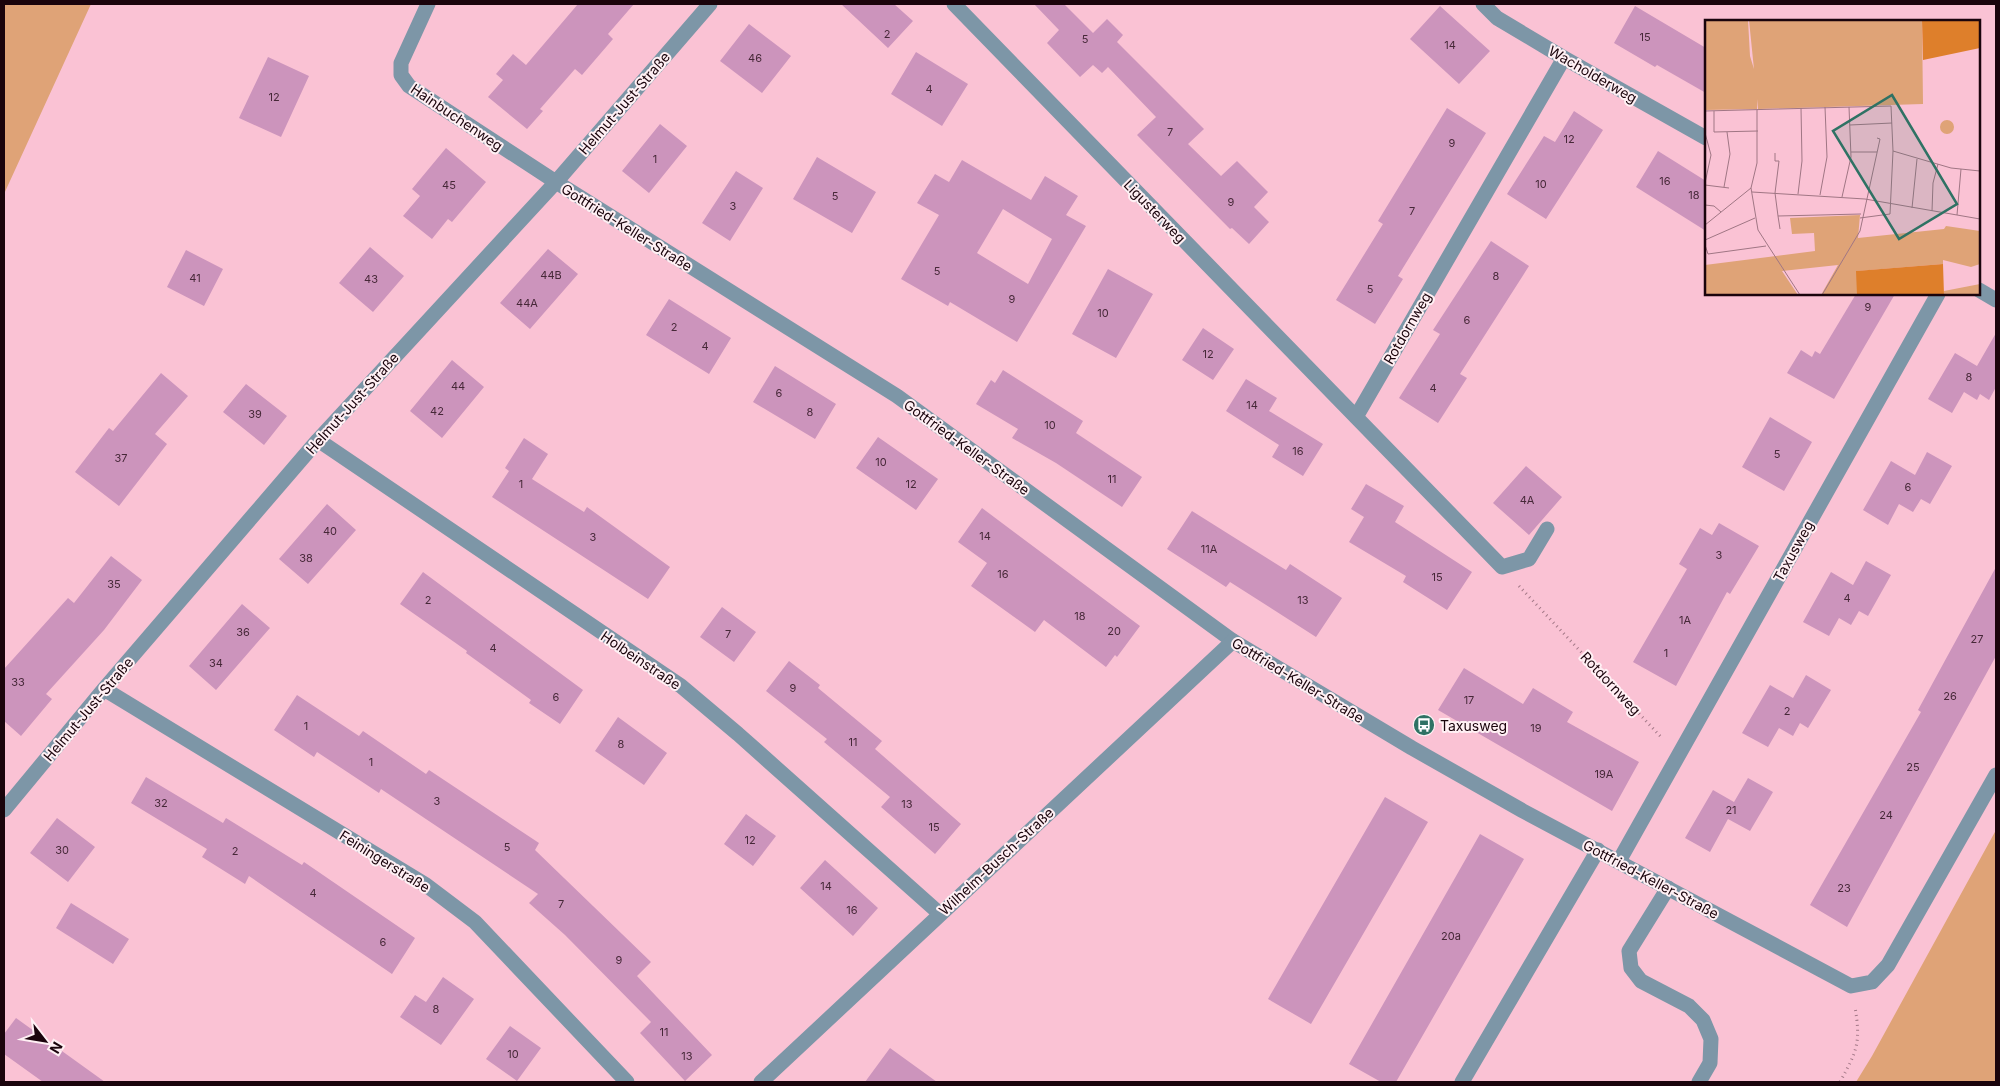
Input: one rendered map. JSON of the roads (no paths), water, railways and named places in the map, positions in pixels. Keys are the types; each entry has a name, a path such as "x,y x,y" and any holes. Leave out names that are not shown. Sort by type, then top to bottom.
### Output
{"street":[{"name":"Hainbuchenweg","path":"428,4 401,63 401,75 409,86 556,182"},
{"name":"Helmut-Just-Straße","path":"4,810 104,689 318,440 556,182 710,4"},
{"name":"Ligusterweg","path":"954,4 1356,417"},
{"name":"Wacholderweg","path":"1483,4 1496,18 1705,137"},
{"name":"Rotdornweg","path":"1356,417 1564,58"},
{"name":"Gottfried-Keller-Straße","path":"556,182 896,396 1233,641 1421,753 1851,986 1872,982 1888,964 1996,775"},
{"path":"1980,291 1996,300"},
{"name":"Taxusweg","path":"1619,861 1937,295"},
{"path":"1356,417 1502,567 1529,559 1547,529"},
{"name":"Holbeinstraße","path":"318,440 681,686 738,734 939,913"},
{"name":"Wilhelm-Busch-Straße","path":"761,1082 939,913 1233,641"},
{"name":"Feiningerstraße","path":"104,689 426,884 475,922 627,1082"},
{"path":"1462,1082 1598,850"},
{"path":"1668,888 1629,951 1631,968 1641,981 1689,1006 1703,1020 1711,1039 1710,1063 1699,1082"}],"place":[{"name":"Taxusweg","path":"1424,725"}]}
